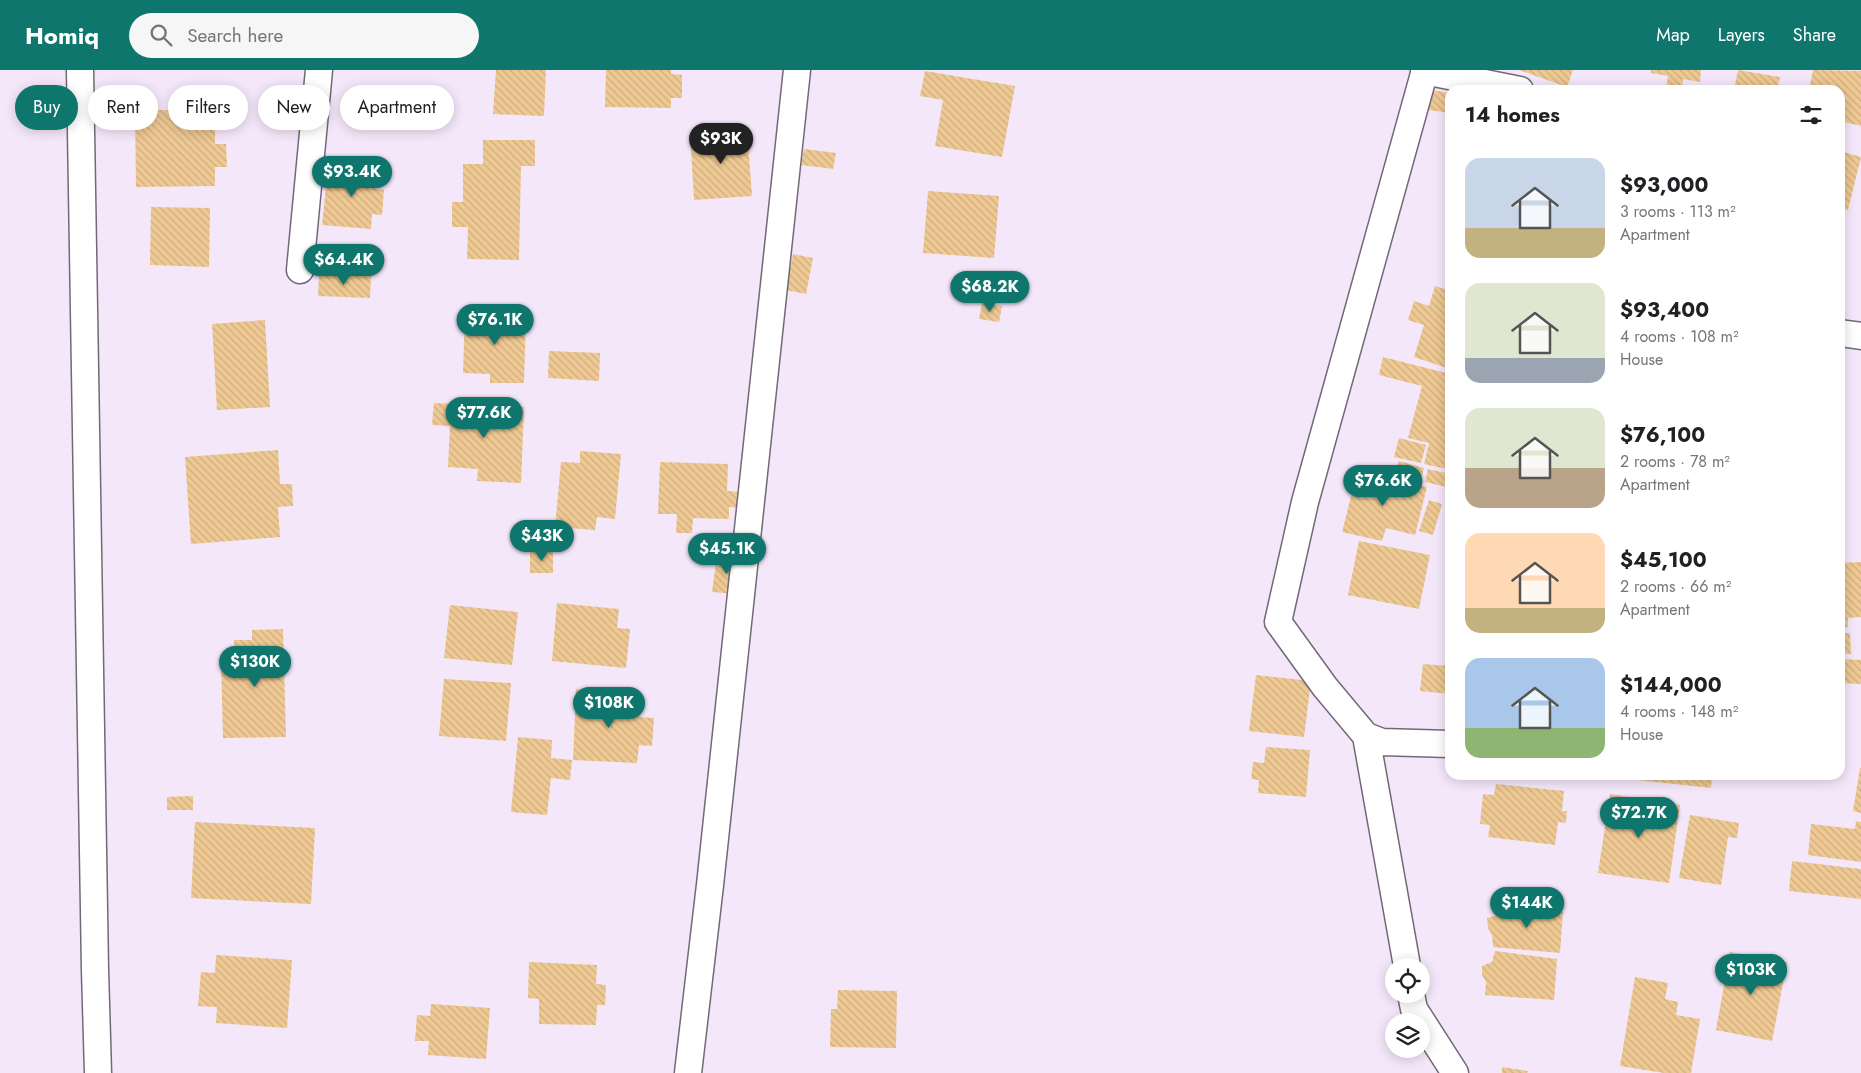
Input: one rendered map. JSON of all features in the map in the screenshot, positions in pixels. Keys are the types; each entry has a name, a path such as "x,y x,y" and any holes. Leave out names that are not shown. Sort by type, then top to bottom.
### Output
{"street":[{"path":"80,70 94,970 98,1073"},
{"path":"300,270 318,70"},
{"path":"688,1073 712,875 797,70"},
{"path":"1445,744 1382,742 1366,736 1325,687 1278,622 1305,502 1424,71 1495,85"},
{"path":"1845,334 1861,336"},
{"path":"1366,736 1406,958"},
{"path":"1413,1003 1414,1009 1455,1073"}],"building":[{"path":"496,70 546,70 544,116 493,114"},
{"path":"606,70 671,70 671,74 682,75 682,98 671,98 671,108 605,107"},
{"path":"1519,70 1573,70 1568,85 1561,85"},
{"path":"1651,70 1701,70 1700,82 1683,79 1682,85 1666,85 1668,76 1651,73"},
{"path":"1738,70 1780,77 1778,85 1735,85"},
{"path":"1813,70 1861,71 1861,126 1845,122 1845,85 1810,85"},
{"path":"925,71 1015,86 1002,157 935,146 943,100 920,96"},
{"path":"1432,90 1445,92 1445,112 1429,110"},
{"path":"158,110 168,110 168,130 215,130 215,144 226,144 227,167 215,167 215,186 136,187 135,130 158,130"},
{"path":"747,129 752,196 694,200 690,133"},
{"path":"483,140 535,140 535,166 521,166 519,260 467,259 468,227 452,227 452,202 463,202 463,164 483,164"},
{"path":"804,149 836,153 833,169 801,165"},
{"path":"1845,152 1861,157 1848,210 1845,209"},
{"path":"328,167 376,171 375,189 384,190 382,215 372,214 371,229 322,225"},
{"path":"928,191 999,196 994,258 923,253"},
{"path":"151,207 210,208 209,267 150,265"},
{"path":"793,254 813,258 806,294 786,290"},
{"path":"319,274 371,276 370,298 318,296"},
{"path":"1435,286 1445,289 1445,367 1414,357 1424,325 1408,320 1414,301 1429,306"},
{"path":"982,303 1002,306 999,322 979,319"},
{"path":"465,312 526,314 524,383 490,383 490,374 463,373"},
{"path":"265,320 270,407 217,410 212,324"},
{"path":"549,351 600,353 599,381 548,378"},
{"path":"1383,357 1445,373 1445,469 1424,464 1429,443 1408,438 1422,386 1379,375"},
{"path":"434,403 524,407 521,483 477,481 478,469 448,467 450,426 432,425"},
{"path":"1399,438 1426,445 1421,463 1394,457"},
{"path":"278,450 280,484 292,484 293,506 278,507 280,537 191,544 185,457"},
{"path":"580,451 621,454 615,519 597,517 595,530 555,527 561,462 580,463"},
{"path":"1399,461 1424,468 1420,482 1395,475"},
{"path":"660,462 728,464 727,491 740,492 739,508 729,507 729,519 693,518 692,533 676,533 677,514 658,514"},
{"path":"1428,469 1445,473 1445,487 1425,482"},
{"path":"1357,473 1394,482 1395,479 1427,487 1415,535 1386,528 1382,541 1342,532"},
{"path":"1429,500 1442,504 1433,535 1419,531"},
{"path":"1359,541 1430,555 1419,609 1348,595"},
{"path":"530,551 553,551 553,573 530,573"},
{"path":"717,555 742,558 737,594 712,592"},
{"path":"1861,562 1861,617 1848,618 1848,627 1845,627 1845,563"},
{"path":"557,603 619,609 617,628 630,629 626,668 552,661"},
{"path":"450,605 518,612 512,665 444,658"},
{"path":"283,629 286,737 223,738 221,659 235,658 234,640 252,640 252,630"},
{"path":"1845,633 1850,633 1851,654 1845,654"},
{"path":"1845,659 1861,660 1861,684 1845,683"},
{"path":"1423,664 1445,666 1445,694 1420,691"},
{"path":"1256,675 1311,681 1304,737 1249,731"},
{"path":"444,679 511,683 506,741 439,736"},
{"path":"576,689 608,691 608,702 640,704 639,717 654,718 652,746 639,745 637,763 573,760"},
{"path":"518,737 552,740 551,758 572,760 570,780 551,778 547,815 511,812"},
{"path":"1266,747 1310,750 1306,797 1258,793 1259,780 1251,779 1253,762 1264,763"},
{"path":"1861,768 1861,813 1853,811"},
{"path":"1638,780 1712,780 1711,788"},
{"path":"1496,784 1564,791 1562,811 1567,811 1566,823 1558,822 1555,845 1488,837 1490,825 1480,824 1483,794 1494,795"},
{"path":"1610,794 1680,805 1669,883 1598,873"},
{"path":"193,796 193,810 167,810 167,797"},
{"path":"1690,815 1739,823 1737,838 1728,837 1721,885 1679,878"},
{"path":"1856,821 1861,822 1861,862 1808,855 1811,824 1855,829"},
{"path":"195,822 315,828 311,904 191,898"},
{"path":"1792,861 1861,869 1861,899 1789,891"},
{"path":"1501,903 1563,912 1560,953 1493,947 1487,918 1498,915"},
{"path":"1495,951 1557,959 1554,1000 1485,995 1486,982 1482,975 1482,966 1492,962"},
{"path":"1730,952 1787,962 1772,1041 1716,1030"},
{"path":"216,955 292,960 287,1028 216,1023 217,1007 198,1006 201,972 215,973"},
{"path":"529,962 597,965 596,984 606,985 605,1005 597,1005 596,1025 539,1024 539,999 528,998"},
{"path":"1635,977 1668,983 1665,999 1678,1002 1676,1015 1700,1019 1691,1073 1664,1073 1620,1066"},
{"path":"838,990 897,991 896,1048 830,1047 831,1009 837,1009"},
{"path":"431,1004 490,1008 486,1059 428,1055 429,1041 415,1041 417,1015 430,1016"},
{"path":"1502,1067 1528,1071 1527,1073 1502,1073"}]}
